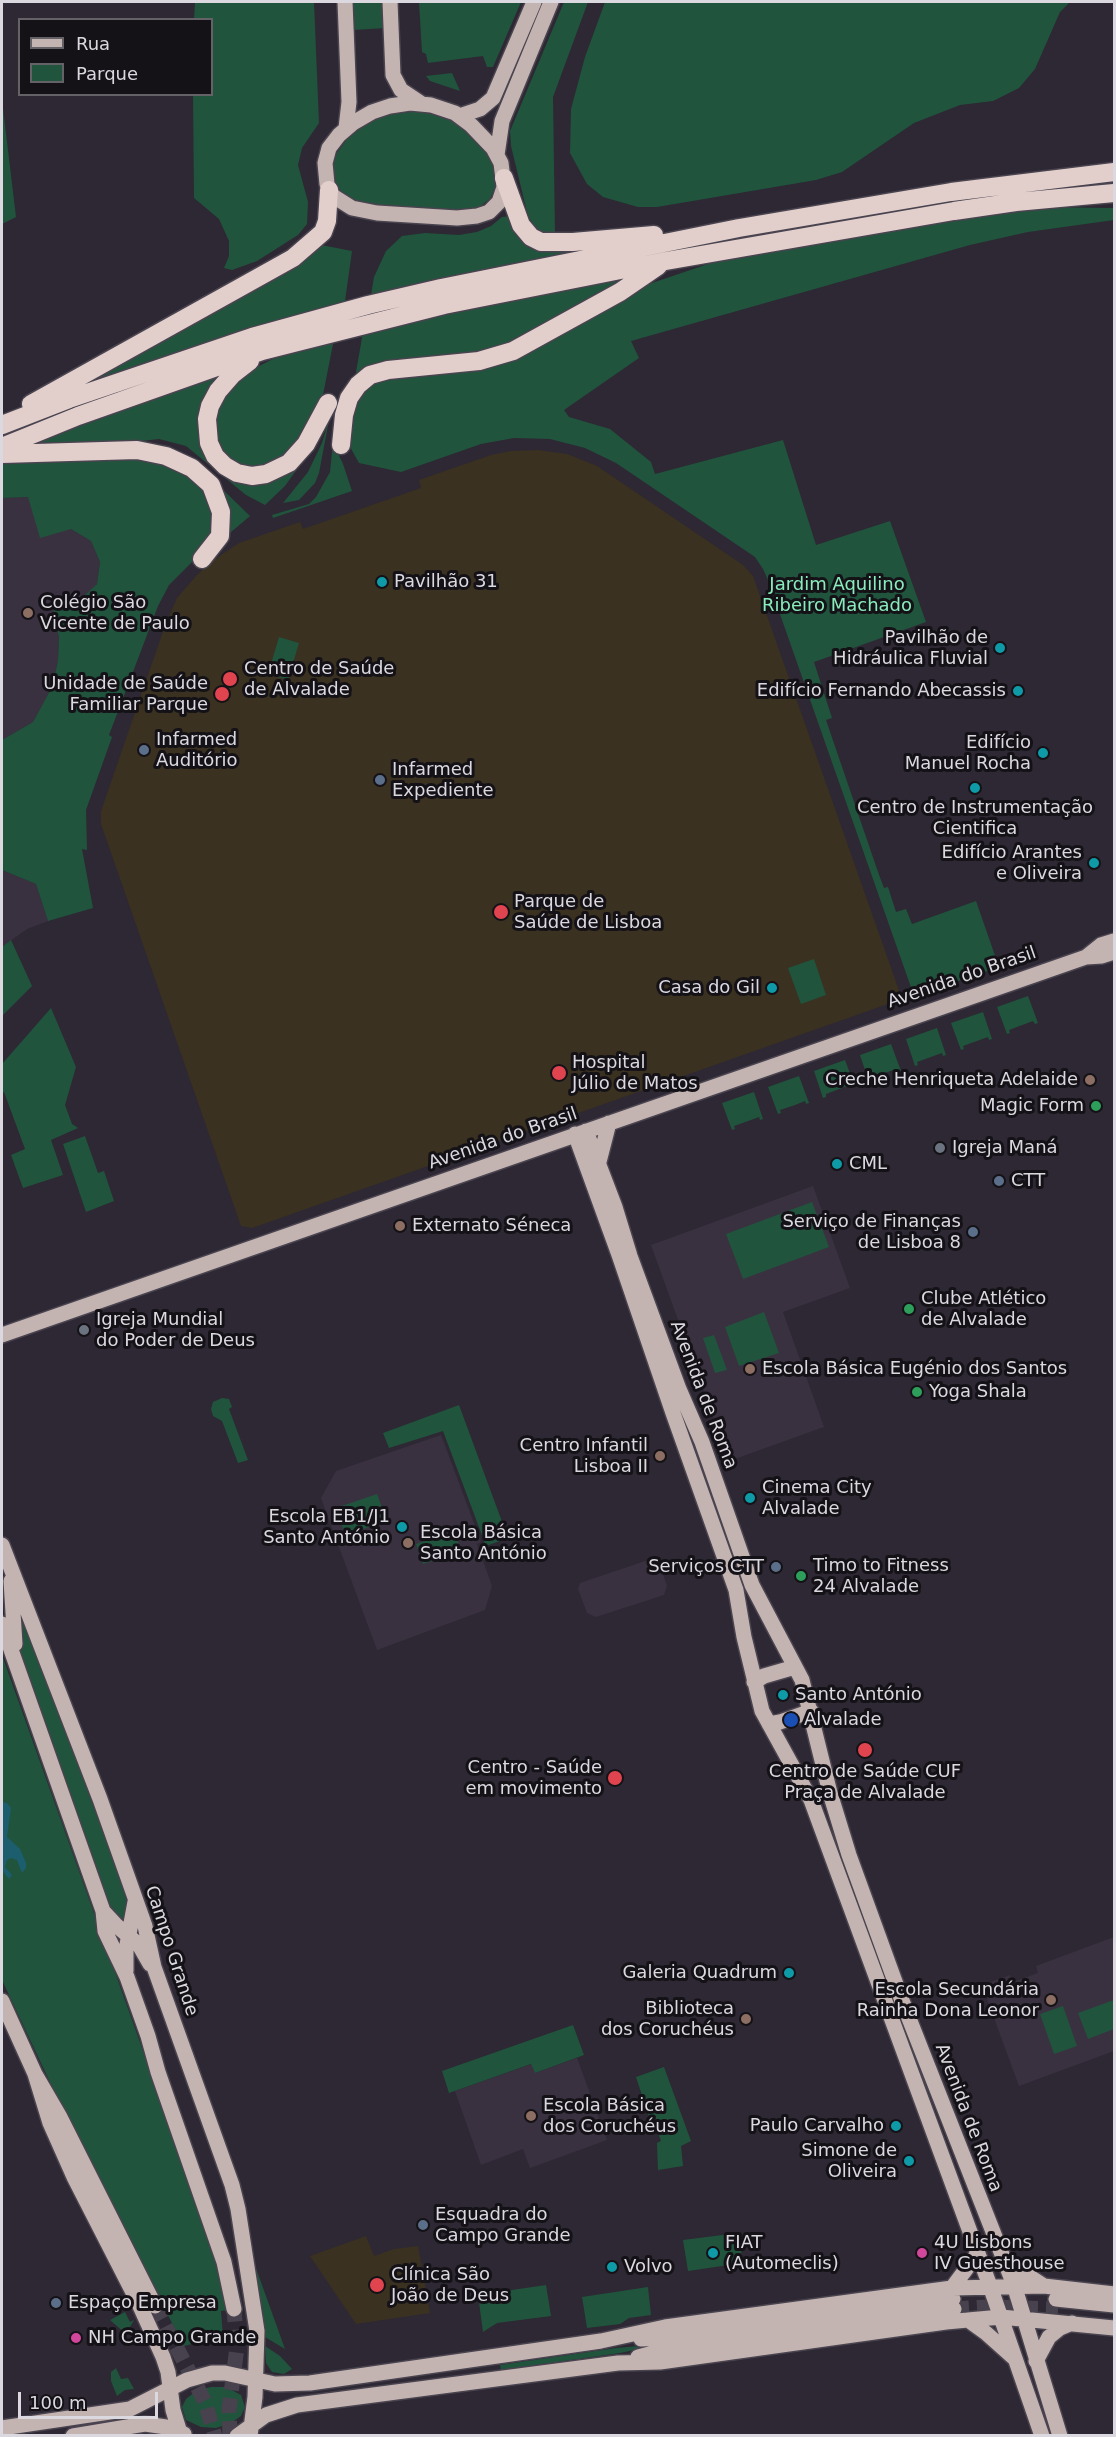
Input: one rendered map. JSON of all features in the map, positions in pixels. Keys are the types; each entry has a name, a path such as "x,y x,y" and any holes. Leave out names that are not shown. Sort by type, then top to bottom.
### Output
{"highway":[{"path":"2,447 78,416 262,351 336,322 368,305 739,228 951,192 1114,172"},
{"path":"504,178 524,229 531,237 544,243 739,228"},
{"path":"2,423 100,364 293,258 323,232 327,221 329,190"},
{"path":"2,423 252,337 336,322 364,324 444,305 666,261 995,205 1114,193"},
{"path":"341,446 344,415 349,398 370,375 388,370 479,361 513,351 620,292 666,261"},
{"path":"262,351 232,375 218,391 210,406 206,429 209,443 215,456 225,466 237,473 252,476 266,474 289,463 306,444 328,403"},
{"path":"2,453 137,450 166,456 192,468 211,485 221,512 220,536 202,559"}],"main road":[{"path":"345,2 349,102 346,128"},
{"path":"390,2 393,75 401,90 422,104"},
{"path":"459,116 480,109 493,98 534,2"},
{"path":"498,155 486,140 459,116 444,109 422,104 400,104 382,108 360,118 346,128 334,141 327,156 325,177 329,190 340,201 363,211 468,218 489,212 499,202 502,195 504,178 498,155 502,121 551,2"},
{"name":"Avenida do Brasil","path":"1086,957 1101,945 1114,941"},
{"name":"Avenida do Brasil","path":"2,1335 1086,957 1102,956 1114,952"},
{"path":"598,1162 609,1123"},
{"name":"Avenida de Roma","path":"580,1132 598,1162 638,1278 714,1477 752,1585 802,1680 830,1793 894,2001 1042,2436"},
{"name":"Avenida de Roma","path":"580,1132 736,1590 754,1682 769,1724 811,1800 1004,2260 1014,2285 1060,2436"},
{"path":"699,1482 714,1477"},
{"name":"Campo Grande","path":"2,1545 100,1799 145,1926 154,1967 222,2156 238,2209 257,2331 251,2430"},
{"path":"10,1567 14,1637 21,1676"},
{"path":"2,1624 103,1911 105,1931 127,1977 224,2262 234,2309"},
{"path":"754,1682 764,1676 795,1667"},
{"path":"769,1724 810,1711"},
{"path":"127,1977 125,1962 135,1902"},
{"path":"103,1911 139,1946 154,1967"},
{"path":"128,1935 145,1926"},
{"path":"2,2001 35,2074 60,2117 155,2306"},
{"path":"35,2074 50,2123 74,2177 144,2315 165,2362 182,2434"},
{"path":"953,2299 978,2253"},
{"path":"1004,2260 1044,2286"},
{"path":"237,2436 251,2430 266,2415 289,2406 618,2362 668,2349 953,2299 990,2286 1044,2286 1114,2294"},
{"path":"2,2428 126,2410 195,2377 212,2373 275,2384 301,2384 601,2341 665,2338 953,2299"},
{"path":"1114,2305 1057,2304 1114,2316"},
{"path":"618,2362 660,2362 968,2320 1023,2319 1114,2328"},
{"path":"968,2320 987,2333 1015,2359"},
{"path":"1036,2361 1050,2337 1060,2328 1072,2323"},
{"path":"435,2386 434,2376 465,2371 470,2361"},
{"path":"73,2436 145,2424 159,2425 182,2434"}],"shaded area":[{"name":"Parque de Saúde de Lisboa","path":"538,450 567,454 597,466 743,565 753,576 902,999 252,1228 241,1226 101,824 101,811 166,623 177,598 196,576 215,559 239,543 300,522 303,529 421,488 419,480 491,455 511,451"},
{"name":"Colégio São Vicente de Paulo","path":"28,497 91,541 100,562 97,584 81,600 53,607 59,638 58,661 52,687 33,722 2,740 2,498"},
{"path":"2,870 36,884 48,921 27,929 2,947"},
{"name":"Escola Básica Eugénio dos Santos","path":"813,1186 850,1288 783,1312 824,1427 729,1461 651,1245"},
{"name":"Escola Básica Santo António","path":"441,1435 481,1542 477,1544 492,1586 485,1610 377,1650 321,1498 336,1471"},
{"path":"657,1557 667,1586 664,1595 596,1617 587,1613 578,1589 580,1583"},
{"name":"Escola Secundária Rainha Dona Leonor","path":"1114,1937 1114,2051 1019,2086 982,1985 1010,1975 1013,1982 1038,1973 1036,1966"},
{"name":"Escola Básica dos Coruchéus","path":"577,2058 607,2140 530,2168 523,2149 481,2165 455,2091 532,2064 535,2073"},
{"name":"Clínica São João de Deus","path":"366,2236 374,2256 394,2249 418,2246 430,2313 356,2324 310,2256"}],"green space":[{"path":"195,2 314,2 319,123 302,148 298,165 308,202 307,224 298,235 257,261 232,270 224,268 229,256 229,241 219,219 194,198 193,96 213,96 213,18 194,18"},
{"path":"351,2 384,2 386,28 353,30"},
{"path":"419,2 521,2 493,67 487,67 483,56 428,63 426,54 422,52"},
{"path":"564,2 588,2 553,97 555,235 550,235 538,232 528,216 511,146 510,131"},
{"path":"605,2 1070,2 1060,12 1035,69 1019,88 993,101 960,105 914,123 842,172 816,180 657,207 638,207 603,197 587,184 570,153 571,109 585,57"},
{"path":"452,73 460,91 430,81 426,76"},
{"path":"2,100 16,217 2,224"},
{"path":"418,111 438,115 457,123 480,143 495,173 495,187 490,199 467,212 366,209 341,195 334,182 332,167 337,153 348,138 365,124 385,115"},
{"name":"Jardim Aquilino Ribeiro Machado","path":"1036,207 1114,208 1114,220 1028,232 970,245 631,341 639,358 564,410 569,417 610,429 651,462 655,474 783,440 816,545 890,521 926,622 814,662 832,718 826,720 878,872 884,888 888,887 896,912 906,909 912,924 976,901 999,967 918,995 913,993 768,580 755,557 616,463 585,448 550,439 514,438 481,444 401,472 359,463 349,445 350,430 357,402 368,389 366,385 378,379 468,367 646,285 711,263 909,225"},
{"path":"511,216 518,232 641,238 371,295 374,277 386,251 402,236 425,233 459,235 477,232 491,226 502,217"},
{"path":"316,244 352,251 345,301 224,337 53,398"},
{"path":"633,275 634,278 495,350 358,376 356,372 363,332"},
{"path":"334,339 321,405 289,457 256,469 234,462 219,448 213,429 220,397 243,374 273,359"},
{"path":"226,371 201,410 230,475 305,458 285,486 265,505 246,495 186,446 159,439 116,444 21,446"},
{"path":"329,420 315,483 299,500 283,503 308,472 322,443"},
{"path":"333,443 352,491 273,518 272,515 309,504 316,497 330,472"},
{"path":"133,454 183,468 214,501 212,542 169,585 158,606 109,735 112,737 86,810 87,850 82,849 93,908 48,921 36,884 2,870 2,740 33,722 52,687 58,661 59,638 53,607 80,600 97,584 100,562 91,541 71,529 40,538 28,497 2,498 2,463"},
{"path":"215,482 250,516 224,538 225,512"},
{"path":"279,637 299,643 288,680 268,674"},
{"path":"11,940 32,986 2,1016 2,947"},
{"path":"814,959 826,995 801,1004 788,968"},
{"path":"1028,996 1038,1023 1035,1024 1033,1021 1009,1030 1010,1033 1007,1034 997,1007"},
{"path":"51,1008 76,1067 65,1105 72,1124 78,1128 51,1140 63,1175 23,1188 11,1155 25,1149 4,1092 2,1093 2,1064"},
{"path":"983,1012 992,1039 989,1040 988,1037 963,1046 964,1049 961,1050 951,1023"},
{"path":"937,1028 946,1055 943,1056 942,1053 917,1062 918,1065 915,1066 906,1039"},
{"path":"891,1044 901,1071 898,1072 896,1069 871,1078 872,1081 869,1082 860,1055"},
{"path":"845,1060 855,1087 852,1088 850,1085 826,1094 823,1098 814,1071"},
{"path":"799,1076 809,1103 806,1104 805,1101 780,1110 781,1113 778,1114 768,1087"},
{"path":"754,1092 763,1119 760,1120 759,1117 734,1126 735,1129 732,1130 722,1103"},
{"path":"85,1136 98,1173 104,1171 114,1201 86,1212 63,1144"},
{"path":"812,1202 829,1247 743,1279 726,1234"},
{"path":"764,1312 779,1353 739,1366 725,1327"},
{"path":"714,1335 727,1370 715,1373 703,1338"},
{"path":"222,1398 229,1399 232,1407 229,1409 248,1460 238,1463 222,1421 213,1416 211,1409 213,1402"},
{"path":"459,1405 508,1538 486,1546 443,1431 389,1448 383,1433"},
{"path":"377,1494 387,1521 345,1535 336,1508"},
{"path":"454,1531 461,1551 423,1564 416,1544"},
{"path":"19,1614 22,1616 125,1890 127,1904 124,1923 119,1922 109,1906 20,1654 17,1637"},
{"path":"2,1655 219,2264 228,2310 221,2311 223,2336 184,2346 87,2161 2,1980"},
{"path":"1114,2000 1114,2029 1088,2039 1078,2013"},
{"path":"1063,2006 1077,2046 1054,2054 1040,2014"},
{"path":"573,2025 584,2055 535,2073 531,2064 449,2093 442,2071"},
{"path":"664,2067 691,2141 681,2146 683,2166 658,2170 657,2143 661,2141 653,2120 650,2120 636,2077"},
{"name":"FIAT (Automeclis)","path":"738,2233 743,2263 688,2271 683,2240"},
{"path":"253,2260 285,2349 265,2337"},
{"path":"546,2285 551,2316 497,2323 483,2332 478,2295"},
{"path":"648,2287 651,2315 629,2318 620,2324 587,2328 582,2297"},
{"path":"125,2312 130,2322 134,2320 126,2334 110,2320"},
{"path":"663,2344 620,2353 501,2370 500,2365 616,2348"},
{"path":"265,2346 280,2356 292,2369 284,2374 272,2372 266,2363"},
{"path":"116,2368 121,2379 128,2378 134,2389 125,2390 117,2396 111,2381 111,2372"},
{"path":"211,2387 226,2387 241,2395 245,2407 241,2416 231,2423 216,2428 201,2427 186,2420 182,2407 186,2399 196,2391"}],"water":[{"path":"2,1802 7,1803 11,1808 7,1837 20,1849 26,1863 26,1868 22,1873 17,1860 11,1858 7,1860 5,1867 12,1875 9,1879 2,1870"}],"tunnel":[{"path":"155,2306 205,2402 215,2436"},
{"path":"954,2309 987,2307 1058,2309"},
{"path":"230,2436 229,2409 237,2347 234,2309"}],"place":[{"name":"Pavilhão 31","path":"382,582"},
{"name":"Colégio São Vicente de Paulo","path":"28,613"},
{"name":"Pavilhão de Hidráulica Fluvial","path":"1000,648"},
{"name":"Centro de Saúde de Alvalade","path":"230,679"},
{"name":"Edifício Fernando Abecassis","path":"1018,691"},
{"name":"Unidade de Saúde Familiar Parque","path":"222,694"},
{"name":"Infarmed Auditório","path":"144,750"},
{"name":"Edifício Manuel Rocha","path":"1043,753"},
{"name":"Infarmed Expediente","path":"380,780"},
{"name":"Centro de Instrumentação Cientifica","path":"975,788"},
{"name":"Edifício Arantes e Oliveira","path":"1094,863"},
{"name":"Parque de Saúde de Lisboa","path":"501,912"},
{"name":"Casa do Gil","path":"772,988"},
{"name":"Hospital Júlio de Matos","path":"559,1073"},
{"name":"Creche Henriqueta Adelaide","path":"1090,1080"},
{"name":"Magic Form","path":"1096,1106"},
{"name":"Igreja Maná","path":"940,1148"},
{"name":"CML","path":"837,1164"},
{"name":"CTT","path":"999,1181"},
{"name":"Externato Séneca","path":"400,1226"},
{"name":"Serviço de Finanças de Lisboa 8","path":"973,1232"},
{"name":"Clube Atlético de Alvalade","path":"909,1309"},
{"name":"Igreja Mundial do Poder de Deus","path":"84,1330"},
{"name":"Escola Básica Eugénio dos Santos","path":"750,1369"},
{"name":"Yoga Shala","path":"917,1392"},
{"name":"Centro Infantil Lisboa II","path":"660,1456"},
{"name":"Cinema City Alvalade","path":"750,1498"},
{"name":"Escola EB1/J1 Santo António","path":"402,1527"},
{"name":"Escola Básica Santo António","path":"408,1543"},
{"name":"Serviços CTT","path":"776,1567"},
{"name":"Timo to Fitness 24 Alvalade","path":"801,1576"},
{"name":"Santo António","path":"783,1695"},
{"name":"Alvalade","path":"791,1720"},
{"name":"Centro de Saúde CUF Praça de Alvalade","path":"865,1750"},
{"name":"Centro - Saúde em movimento","path":"615,1778"},
{"name":"Galeria Quadrum","path":"789,1973"},
{"name":"Escola Secundária Rainha Dona Leonor","path":"1051,2000"},
{"name":"Biblioteca dos Coruchéus","path":"746,2019"},
{"name":"Escola Básica dos Coruchéus","path":"531,2116"},
{"name":"Paulo Carvalho","path":"896,2126"},
{"name":"Simone de Oliveira","path":"909,2161"},
{"name":"Esquadra do Campo Grande","path":"423,2225"},
{"name":"FIAT (Automeclis)","path":"713,2253"},
{"name":"4U Lisbons IV Guesthouse","path":"922,2253"},
{"name":"Volvo","path":"612,2267"},
{"name":"Clínica São João de Deus","path":"377,2285"},
{"name":"Espaço Empresa","path":"56,2303"},
{"name":"NH Campo Grande","path":"76,2338"}]}
